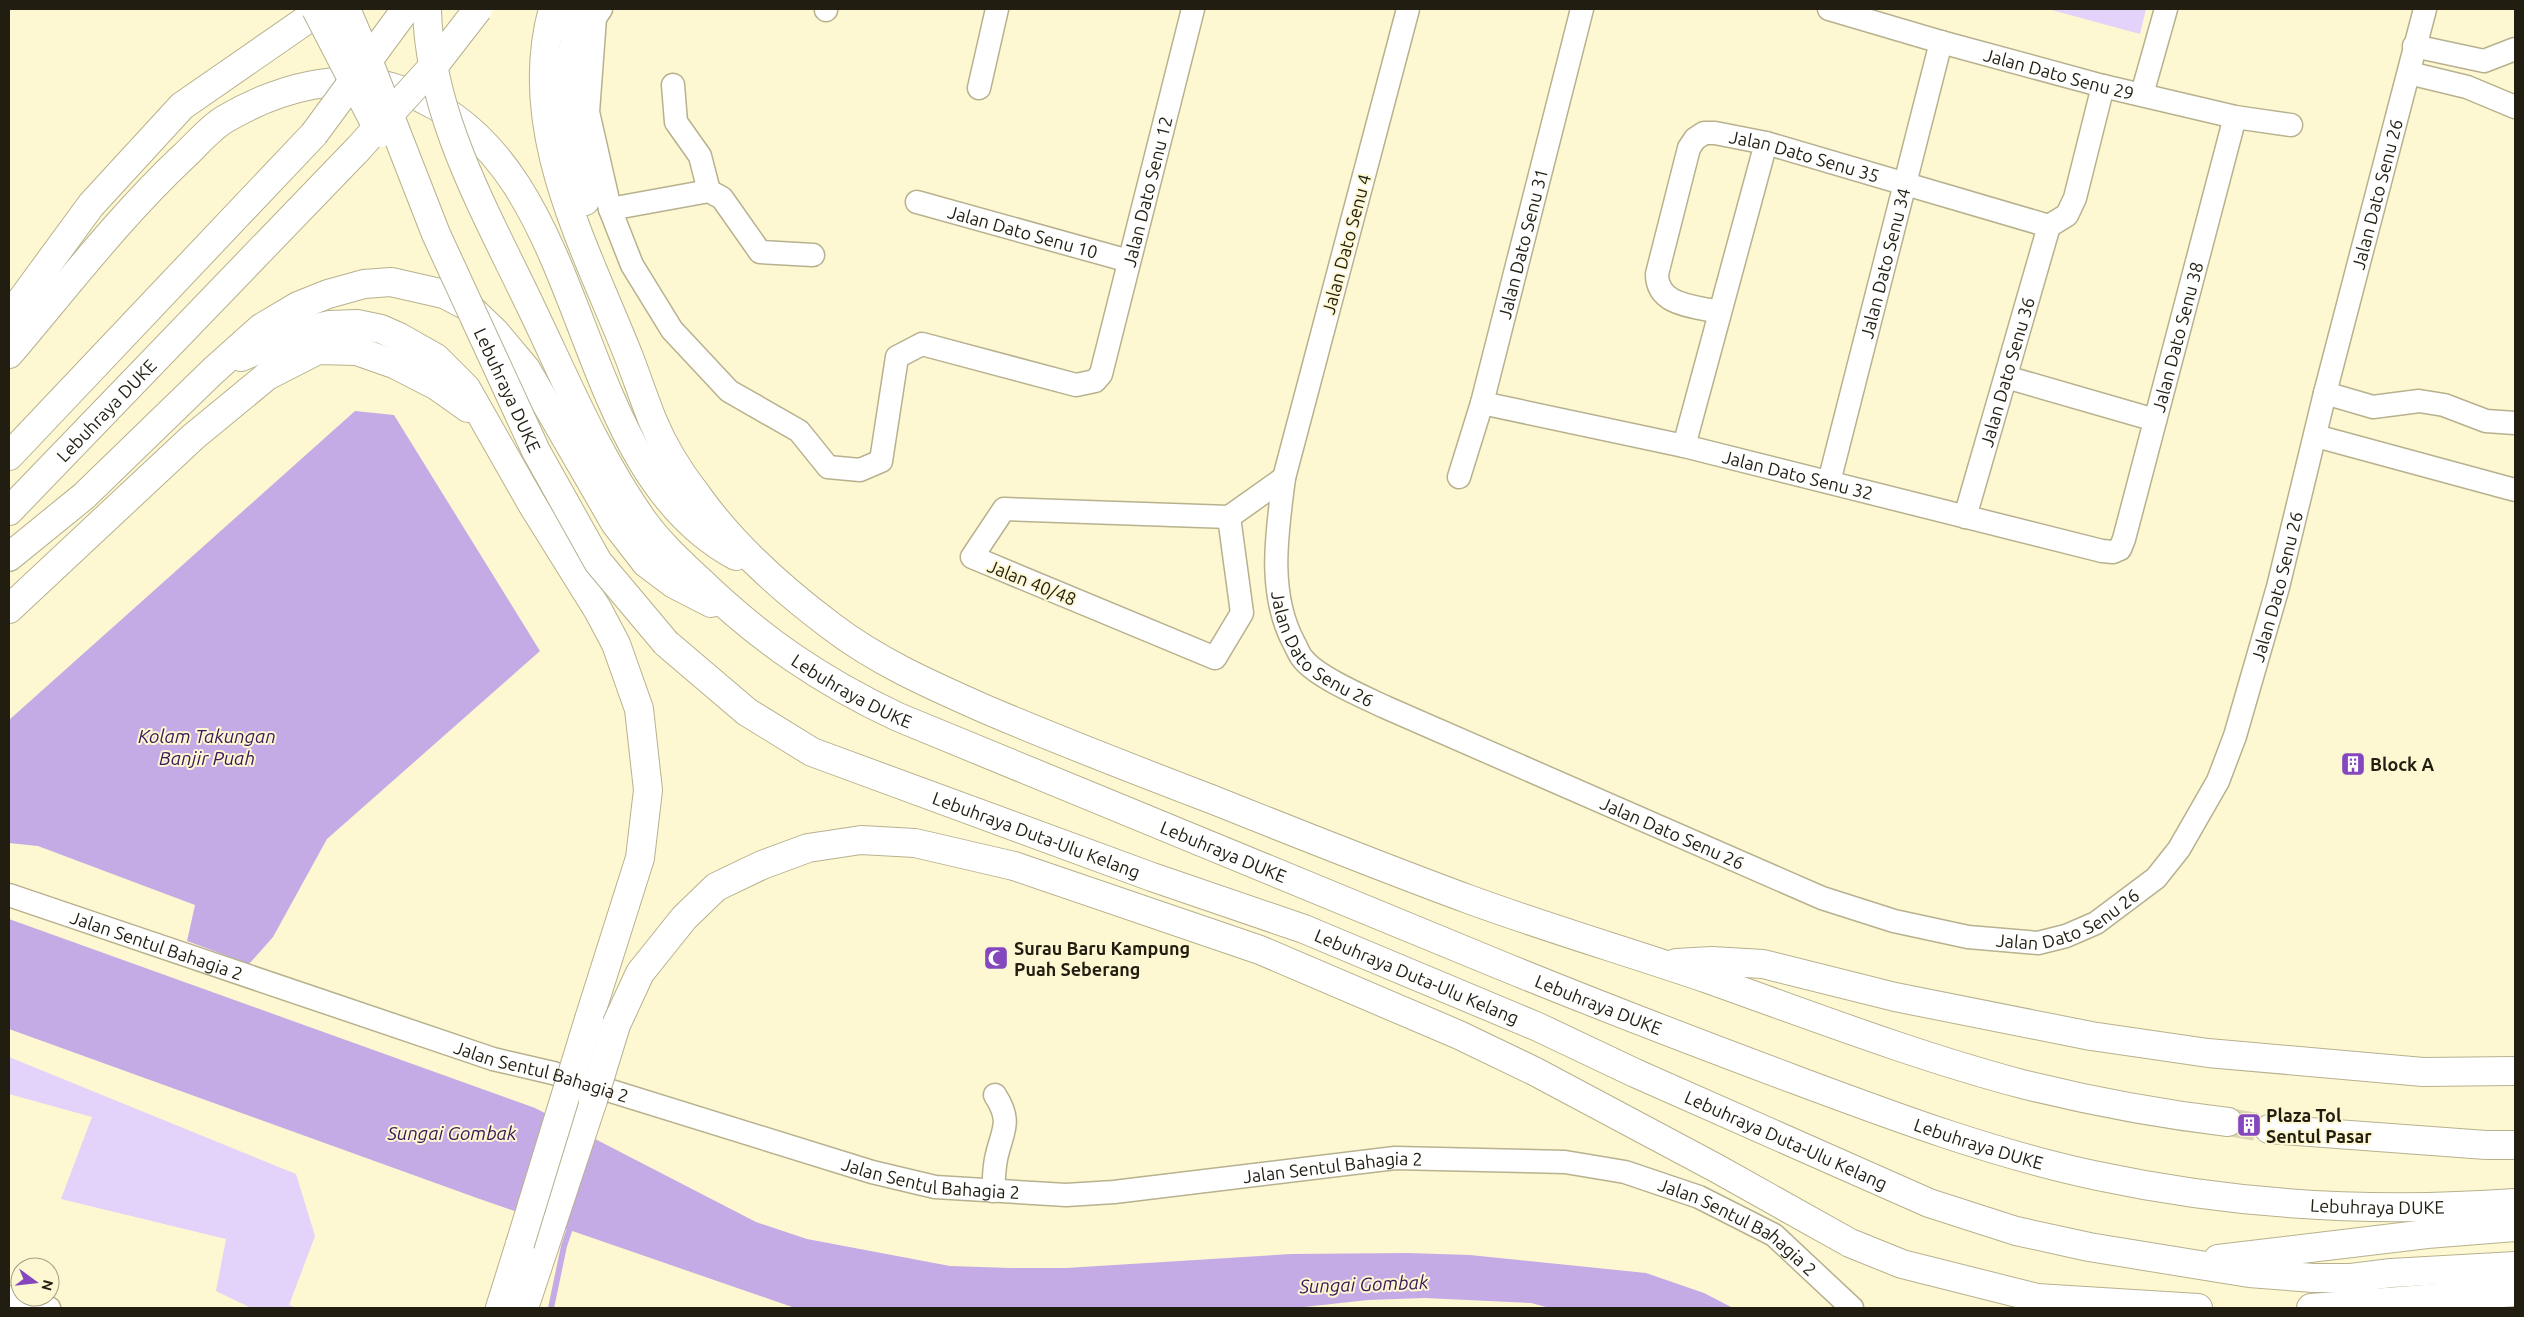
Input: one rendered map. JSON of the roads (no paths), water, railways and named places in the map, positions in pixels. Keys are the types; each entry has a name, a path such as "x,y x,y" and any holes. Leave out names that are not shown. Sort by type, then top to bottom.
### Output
{"highway":[{"path":"316,9 372,117 406,190 436,234"},
{"path":"9,317 90,205 182,106 322,9"},
{"name":"Lebuhraya DUKE","path":"346,9 370,64 436,234 536,451 598,562 666,643"},
{"path":"9,456 314,134 406,9"},
{"path":"427,9 430,48 454,142 528,301 613,473 645,523 668,550 737,616"},
{"name":"Lebuhraya DUKE","path":"9,511 357,150 436,62 478,9"},
{"path":"553,9 548,26 544,99 548,129 569,211 585,254 629,357 654,424 685,480 718,521 769,574 833,628 871,654 912,677 1023,726 1472,901 1665,964 1935,1058 2024,1084 2111,1104 2228,1122"},
{"path":"580,9 571,52 570,90 577,174 629,357"},
{"path":"9,354 148,190 223,121 270,97 328,82 382,83 418,96 450,115 474,133 505,169 532,213 576,309 602,378 634,449 663,494 688,521 718,547 769,574"},
{"path":"9,557 84,496 213,371 261,328 298,306 328,294 364,284 391,282 444,294 469,307 495,332 526,369 615,523 646,563 674,584 737,616"},
{"path":"213,371 264,346 330,325 357,324 380,329 436,358 466,388 479,416 598,610 616,644 640,709 646,750 648,790 640,858 531,1247 524,1308"},
{"path":"9,609 193,437 267,376 318,350 357,351 394,364 437,386 479,416"},
{"name":"Lebuhraya DUKE","path":"737,616 775,646 814,672 863,700 898,717 1642,1022 1914,1124 2004,1152 2096,1176 2183,1191 2269,1202 2339,1207 2515,1203"},
{"name":"Lebuhraya Duta-Ulu Kelang","path":"666,643 747,712 812,752 1152,877 1304,929 1466,1016 1635,1073 1929,1203 2016,1231 2089,1247 2189,1262"},
{"path":"500,1308 531,1247 616,1026 640,973 684,918 716,888 762,865 808,848 861,840 915,843 1111,890 1287,949 1466,1016 1534,1071 1716,1168 1850,1243 1902,1264 2037,1298 2198,1308"},
{"path":"1665,964 1712,961 1763,964 1895,998 2091,1036 2208,1053 2423,1072 2515,1071"},
{"path":"2269,1128 2467,1144 2515,1145"},
{"path":"2189,1262 2427,1234 2515,1227"},
{"path":"2189,1262 2249,1273 2313,1278 2351,1278 2391,1273 2515,1266"},
{"path":"2311,1308 2515,1292"}],"street":[{"path":"601,9 595,18 588,112 610,209 709,191 722,198 760,252 813,255"},
{"path":"979,88 996,9"},
{"name":"Jalan Dato Senu 12","path":"610,209 632,265 672,330 729,391 799,431 828,467 860,470 882,461 897,357 922,344 1076,385 1094,381 1101,374 1193,9"},
{"name":"Jalan Dato Senu 4","path":"1284,478 1408,9"},
{"name":"Jalan Dato Senu 31","path":"1459,477 1482,403 1582,9"},
{"name":"Jalan Dato Senu 29","path":"1829,9 2103,86 2235,117 2291,125"},
{"path":"2142,94 2166,9"},
{"name":"Jalan Dato Senu 26","path":"1284,478 1277,533 1276,592 1288,630 1304,660 1341,686 1680,838 1822,898 1894,921 1968,938 2038,943 2066,936 2096,923 2156,878 2179,849 2218,781 2235,736 2278,587 2325,393 2425,9"},
{"name":"Jalan Dato Senu 34","path":"1830,482 1941,42"},
{"path":"2414,46 2484,61 2515,49"},
{"path":"2409,73 2467,88 2515,106"},
{"path":"673,85 676,122 700,156 709,191"},
{"path":"1904,185 2049,226 2067,215 2074,198 2103,86"},
{"name":"Jalan Dato Senu 38","path":"2113,552 2120,549 2124,539 2235,117"},
{"name":"Jalan Dato Senu 35","path":"1719,312 1672,300 1663,295 1657,286 1657,274 1689,148 1694,139 1704,133 1715,133 1766,143 1904,185"},
{"path":"1684,446 1766,143"},
{"name":"Jalan Dato Senu 10","path":"917,202 1129,261"},
{"name":"Jalan Dato Senu 36","path":"1965,517 2049,226"},
{"path":"2006,377 2155,420"},
{"path":"2325,393 2373,408 2419,401 2444,404 2486,421 2515,423"},
{"name":"Jalan Dato Senu 32","path":"1482,403 1684,446 1965,517 2113,552"},
{"path":"2316,436 2515,490"},
{"path":"1229,517 1284,478"},
{"name":"Jalan 40/48","path":"1004,509 1229,517 1242,614 1215,658 972,557 1004,509"},
{"name":"Jalan Sentul Bahagia 2","path":"9,894 493,1059 552,1073 872,1172 935,1187 1066,1196 1114,1192 1395,1158 1564,1162 1624,1172 1690,1194 1774,1235 1852,1308"},
{"path":"993,1191 996,1158 1004,1132 1004,1110 995,1095"},
{"path":"9,1297 49,1308"}],"water":[{"name":"Kolam Takungan Banjir Puah","path":"355,411 394,415 540,651 327,839 273,937 249,964 187,941 195,905 38,846 9,843 9,720"},
{"name":"Sungai Gombak","path":"9,919 535,1108 756,1222 807,1239 950,1266 1011,1268 1066,1268 1291,1254 1408,1253 1470,1255 1646,1273 1704,1293 1733,1308 1550,1308 1531,1303 1425,1298 1368,1300 1295,1308 795,1308 477,1198 9,1029"}],"waterway":[{"path":"551,1308 564,1246 572,1222"}],"tunnel":[{"path":"2228,1122 2269,1129"}],"place":[{"name":"Block A","path":"2353,764"},
{"name":"Surau Baru Kampung Puah Seberang","path":"996,958"},
{"name":"Plaza Tol Sentul Pasar","path":"2249,1125"}]}
